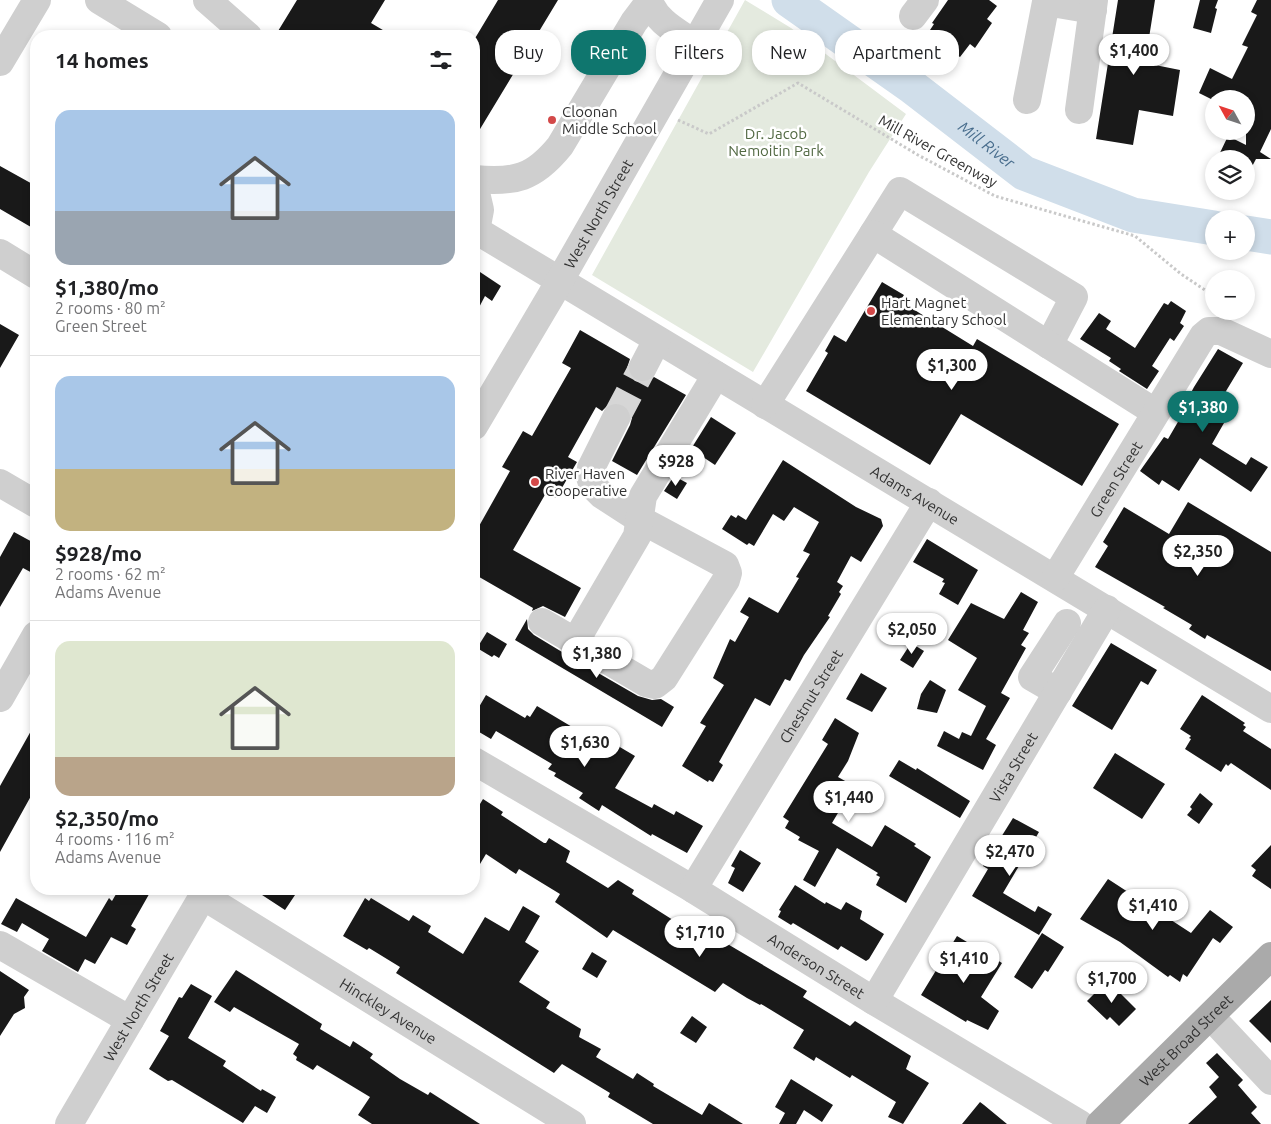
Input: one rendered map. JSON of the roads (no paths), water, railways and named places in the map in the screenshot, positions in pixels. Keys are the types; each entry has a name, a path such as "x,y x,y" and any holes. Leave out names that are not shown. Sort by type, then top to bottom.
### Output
{"main road":[{"name":"West Broad Street","path":"1100,1124 1271,956"}],"street":[{"path":"0,62 36,0"},
{"path":"99,0 148,30"},
{"path":"208,0 241,30"},
{"name":"West North Street","path":"702,30 720,0"},
{"path":"649,1 652,10 661,20 675,30"},
{"path":"480,179 508,180 523,177 535,172 548,161 560,146 634,22 649,1"},
{"path":"1027,100 1043,1 1094,5 1079,110"},
{"name":"West North Street","path":"480,416 559,282 677,75"},
{"path":"765,405 900,191 1074,297 1049,345"},
{"name":"Adams Avenue","path":"480,233 1271,709"},
{"path":"873,234 1155,412"},
{"path":"0,253 30,271"},
{"name":"Green Street","path":"1055,578 1200,340 1209,331 1221,331 1271,354"},
{"path":"643,367 657,340"},
{"path":"575,642 637,536 643,496 716,376"},
{"path":"542,622 651,685 655,685 664,678 726,580 728,573 725,565 639,519 602,495 593,486 590,468 616,418"},
{"path":"0,483 30,500"},
{"name":"Chestnut Street","path":"693,889 929,502"},
{"name":"Vista Street","path":"874,1001 1107,609"},
{"path":"1058,692 1032,676 1067,623"},
{"path":"0,698 30,646"},
{"name":"Anderson Street","path":"480,765 693,889 874,1001 1080,1124"},
{"name":"West North Street","path":"69,1124 203,895"},
{"name":"Hinckley Avenue","path":"210,895 572,1124"},
{"path":"0,945 130,1020"},
{"path":"1211,1017 1271,1081"}],"waterway":[{"name":"Mill River","path":"789,0 911,86 1024,173 1133,215 1205,227"},
{"name":"Mill River","path":"1255,234 1271,237"}],"tunnel":[{"path":"616,418 643,367"}],"place":[{"name":"Cloonan Middle School","path":"552,120"},
{"name":"Hart Magnet Elementary School","path":"871,311"},
{"name":"River Haven Cooperative","path":"535,482"}],"park label":[{"name":"Dr. Jacob Nemoitin Park","path":"776,142"}]}
